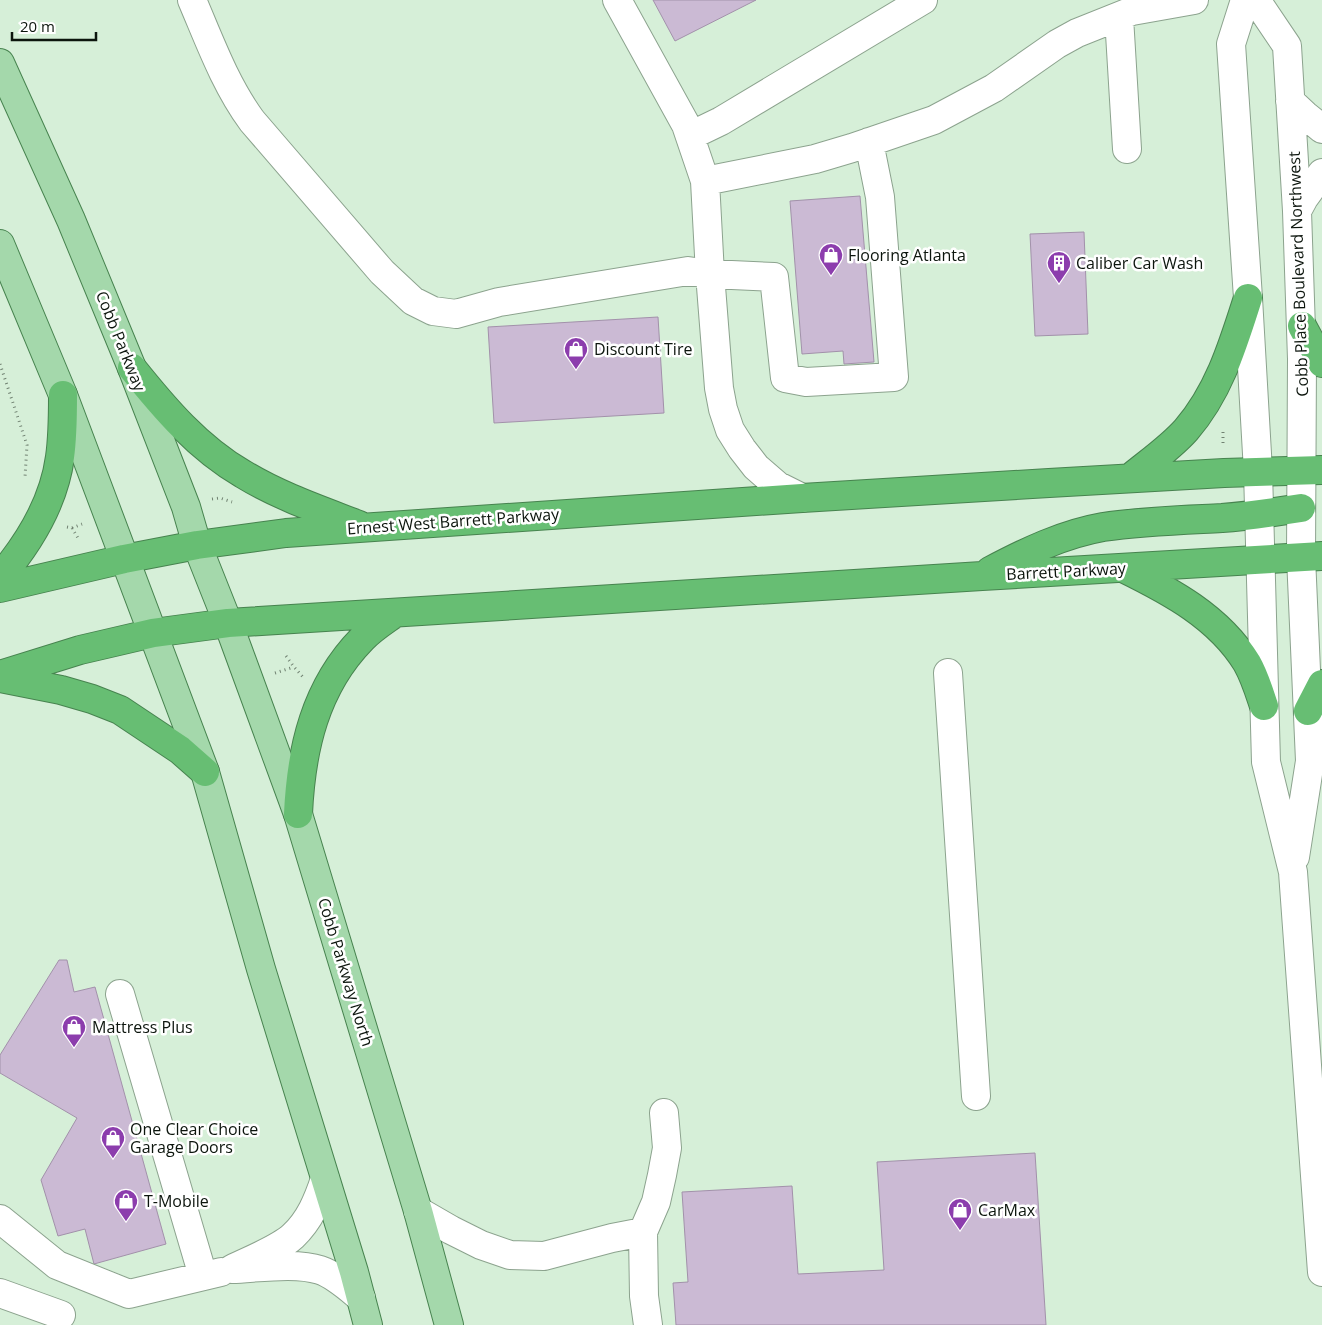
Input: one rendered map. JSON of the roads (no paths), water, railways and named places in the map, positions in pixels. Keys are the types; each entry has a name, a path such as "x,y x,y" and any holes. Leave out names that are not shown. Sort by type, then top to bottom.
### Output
{"highway":[{"path":"1130,478 1180,436 1200,412 1211,395 1226,363 1248,298"},
{"path":"1302,326 1322,363"},
{"path":"132,368 182,426 210,451 242,474 272,490 365,528"},
{"path":"0,577 33,531 46,505 54,482 63,434 63,395"},
{"path":"1130,478 1312,470"},
{"name":"Ernest West Barrett Parkway","path":"0,588 124,559 196,545 268,535 802,498 1130,478"},
{"path":"982,576 1035,549 1058,540 1102,528 1158,521 1259,516 1308,510"},
{"name":"Barrett Parkway","path":"395,612 1312,557"},
{"path":"1122,567 1184,601 1208,619 1229,640 1246,663 1257,684 1264,706"},
{"path":"0,677 80,650 153,633 228,623 395,612"},
{"path":"298,814 299,792 308,735 328,685 340,664 363,638 395,612"},
{"path":"0,677 61,690 120,710 180,750 206,772"},
{"path":"1308,711 1322,684"}],"main road":[{"name":"Cobb Parkway","path":"0,63 71,220 132,368 186,507 196,545 228,623"},
{"path":"0,244 63,395 206,772 261,969 326,1179 368,1325"},
{"name":"Cobb Parkway North","path":"228,623 298,814 418,1211 449,1325"}],"street":[{"path":"192,0 226,79 252,121 382,272 412,301 433,311 456,314 499,302 688,270 710,274 774,277 785,378 806,382 894,377 880,197 870,142"},
{"path":"617,0 686,125 705,181 719,388 730,430 756,467 778,486 802,498"},
{"path":"690,136 721,121 923,0"},
{"path":"705,181 816,159 934,120 994,88 1057,44 1077,33 1132,12 1194,0"},
{"path":"1245,0 1231,44 1258,471 1266,762 1293,872 1315,1089 1322,1272"},
{"name":"Cobb Place Boulevard Northwest","path":"1256,0 1287,46 1302,326 1312,470 1308,510 1312,557 1308,711 1310,761 1293,872"},
{"path":"1119,17 1127,149"},
{"path":"1290,101 1322,129"},
{"path":"1297,211 1322,173"},
{"path":"948,673 976,1096"},
{"path":"120,994 203,1276"},
{"path":"648,1325 644,1296 643,1232 656,1202 667,1148 664,1113"},
{"path":"232,1269 277,1247 293,1236 307,1220 318,1200 326,1179"},
{"path":"418,1211 480,1245 510,1254 544,1256 643,1232"},
{"path":"0,1219 57,1265 129,1294 232,1269 299,1266 321,1270 338,1280 361,1298"},
{"path":"0,1293 62,1315"}],"place":[{"name":"Flooring Atlanta","path":"831,276"},
{"name":"Caliber Car Wash","path":"1059,284"},
{"name":"Discount Tire","path":"576,370"},
{"name":"Mattress Plus","path":"74,1048"},
{"name":"One Clear Choice Garage Doors","path":"113,1159"},
{"name":"T-Mobile","path":"126,1222"},
{"name":"CarMax","path":"960,1231"}]}
